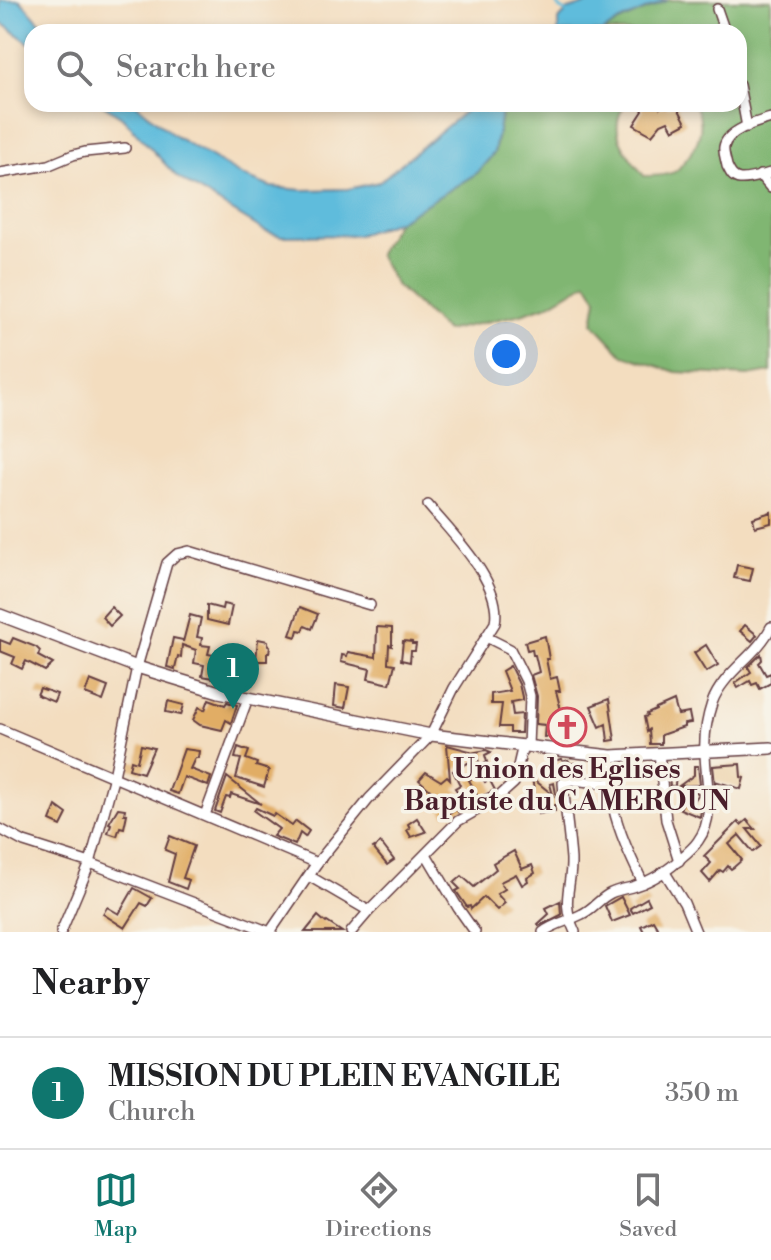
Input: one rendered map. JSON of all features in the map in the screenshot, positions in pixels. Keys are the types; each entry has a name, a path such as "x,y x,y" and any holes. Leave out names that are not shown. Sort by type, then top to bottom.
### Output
{"street":[{"path":"717,9 722,24"},
{"path":"746,112 747,127"},
{"path":"771,118 728,138 723,151 734,177 741,180 766,174 771,188"},
{"path":"0,173 49,165 85,152 125,148"},
{"path":"0,829 24,842 90,863 270,932 317,863 369,799 431,735 454,688 495,623 495,602 483,576 428,505"},
{"path":"61,932 90,863 114,776 137,667 167,563 177,554 189,551 370,605"},
{"path":"0,615 137,667 219,692 431,735 611,756 770,751"},
{"path":"543,932 589,910 607,895 643,883 664,871 679,861 699,840 708,819 705,751 707,726 716,694 771,627"},
{"path":"351,932 458,821 495,800 514,783 526,746 530,696 510,649 486,637"},
{"path":"205,815 248,698"},
{"path":"0,729 317,863"},
{"path":"659,753 666,820 679,861"},
{"path":"611,756 613,807 624,842 643,883"},
{"path":"575,932 566,906 571,862 563,783 571,780 611,784"},
{"path":"426,854 475,932"},
{"path":"664,871 684,903 696,932"},
{"path":"309,876 369,911"}],"green space":[{"path":"668,0 771,0 771,372 748,376 676,372 623,355 593,323 597,299 587,282 548,305 446,331 395,284 378,254 398,221 477,173 494,153 502,112 621,112 618,133 621,142 644,176 673,173 678,169 700,134 698,112 747,112 747,24 615,24"}],"water":[{"path":"0,0 20,0 42,24 24,24 24,39 0,22"},
{"path":"600,0 668,0 615,24 558,24 568,10"},
{"path":"114,112 146,112 173,135 243,176 271,187 302,190 348,189 379,182 464,112 502,112 494,153 477,173 398,221 358,235 281,236 265,231 177,177"}],"building":[{"path":"642,112 680,112 686,123 673,130 668,121 652,135 634,125"},
{"path":"771,512 771,523 755,527 753,518"},
{"path":"737,565 753,568 750,581 734,578"},
{"path":"223,604 232,606 228,625 207,620 207,605 222,609"},
{"path":"111,607 120,616 110,626 102,617"},
{"path":"300,607 318,614 312,629 305,626 303,631 298,630 296,637 290,635"},
{"path":"190,615 201,618 197,637 202,638 201,645 210,646 208,654 238,664 236,671 221,667 219,679 202,676 204,665 194,663 196,650 182,645 175,669 167,667 173,638 183,642"},
{"path":"745,625 757,635 752,641 740,631"},
{"path":"377,627 392,628 388,663 395,664 390,684 368,679 370,669 341,662 342,655 347,656 348,652 376,657"},
{"path":"545,636 550,679 557,677 560,691 556,691 563,718 573,718 573,735 544,737 545,725 536,724 537,696 531,675 539,672 535,655 532,649 527,650 525,642"},
{"path":"13,638 36,647 40,651 38,656 53,664 45,671 26,661 22,669 12,664 15,657 0,651 0,640 10,644"},
{"path":"258,639 268,641 267,661 256,661"},
{"path":"403,641 416,644 415,651 411,651 410,662 401,660"},
{"path":"706,645 718,665 706,672 694,653"},
{"path":"761,654 759,663 766,675 771,673 771,683 760,689 757,683 752,685 750,681 738,688 735,683 751,672 748,667"},
{"path":"510,666 522,697 522,700 511,702 513,715 522,714 521,733 510,733 510,727 499,727 502,704 491,704 491,694 510,691 502,671"},
{"path":"90,680 108,687 103,701 85,694"},
{"path":"336,685 349,687 345,708 334,706"},
{"path":"40,688 57,694 54,702 37,695"},
{"path":"209,699 225,705 227,702 237,705 231,723 226,720 222,730 200,725 193,720 199,707 205,710"},
{"path":"609,699 615,740 608,741 606,724 600,727 591,706"},
{"path":"168,701 184,705 181,715 166,712"},
{"path":"674,701 678,715 689,713 691,723 661,735 661,744 650,744 644,717"},
{"path":"141,745 154,748 143,773 129,769 131,760 137,762"},
{"path":"447,745 471,753 491,752 485,755 487,762 481,766 477,758 453,771 460,785 455,788 464,801 474,795 478,801 445,815 436,800 425,806 421,798 431,791 419,780 426,772 441,781 447,776 450,779"},
{"path":"238,747 249,751 246,759 269,770 264,787 236,778 241,759 235,758"},
{"path":"184,749 199,751 190,769 211,777 208,786 184,777 178,794 169,791"},
{"path":"562,759 563,762 568,760 571,764 575,763 578,772 557,779 552,761"},
{"path":"740,764 741,777 744,778 741,789 715,781 715,784 713,766"},
{"path":"668,765 676,766 675,786 670,786"},
{"path":"694,766 698,766 700,785 679,786 694,775"},
{"path":"479,774 485,782 489,779 495,790 479,798 469,780"},
{"path":"227,777 261,804 231,794 230,798 226,797 220,813 215,811"},
{"path":"532,778 553,795 550,784 554,783 558,805 554,805 555,811 538,814"},
{"path":"689,787 699,794 690,806 701,810 700,817 680,809"},
{"path":"56,806 67,814 61,826 50,821"},
{"path":"118,808 125,809 124,814 127,814 124,828 120,827 117,836 108,833 109,823"},
{"path":"256,808 273,816 275,814 292,826 296,821 309,831 305,837 300,833 295,845 273,836 279,829 254,811"},
{"path":"417,818 426,832 411,837 408,824"},
{"path":"747,820 755,829 747,829 761,846 753,852 739,835 729,844 742,860 731,869 728,866 723,872 720,870 710,882 702,873 711,863 704,856 738,822 741,825"},
{"path":"170,836 194,846 183,878 189,880 186,889 168,882 175,854 165,850"},
{"path":"381,843 394,860 387,865 373,848"},
{"path":"514,851 522,869 532,865 535,873 522,885 516,874 500,882 505,889 497,894 505,903 497,910 484,897 471,909 467,907 456,891 460,889 454,883 462,876 474,887 496,869 493,863"},
{"path":"134,888 152,898 147,906 141,903 125,928 103,914 107,907 119,914"},
{"path":"621,897 630,915 612,922 605,906"},
{"path":"647,898 650,904 633,913 630,908"},
{"path":"560,901 561,915 539,926 549,914 546,908"},
{"path":"318,916 326,923 342,932 305,932"},
{"path":"653,920 660,932 644,932 641,926"}],"waterway":[{"path":"555,0 569,14"}],"place":[{"name":"MISSION DU PLEIN EVANGILE","path":"233,709"},
{"name":"Union des Eglises Baptiste du CAMEROUN","path":"567,727"}]}
